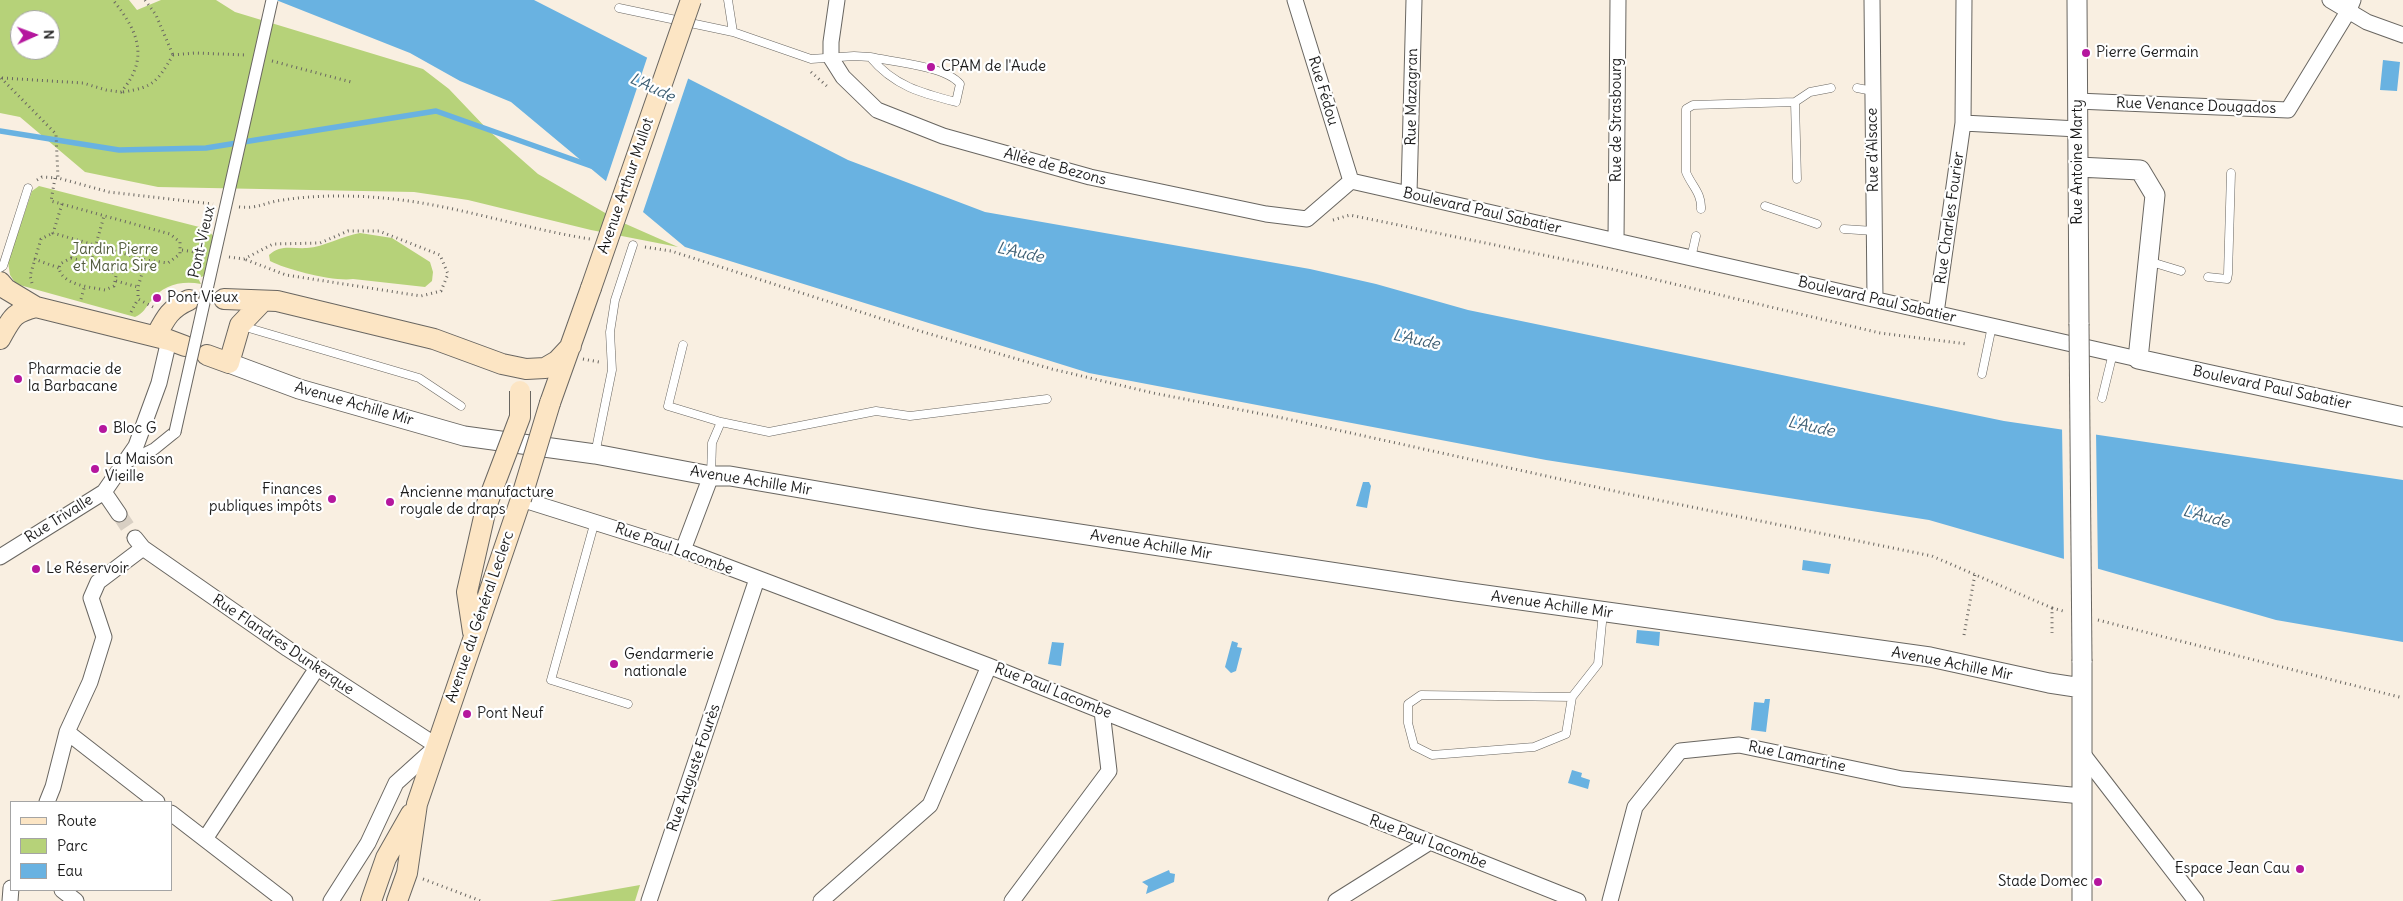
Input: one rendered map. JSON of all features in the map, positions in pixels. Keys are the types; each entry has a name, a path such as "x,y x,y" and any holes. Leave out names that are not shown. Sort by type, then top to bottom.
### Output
{"main road":[{"name":"Avenue Arthur Mullot","path":"591,288 691,0"},
{"path":"0,282 6,289 36,307 170,341 166,315 177,305 189,300"},
{"name":"Avenue du Général Leclerc","path":"397,901 406,873 417,804 521,499 550,403 591,288"},
{"path":"224,299 277,301 434,339 502,364 526,369 545,368 557,361 571,346"},
{"path":"207,355 229,363 240,325 263,301"},
{"path":"0,339 11,320 19,311 36,307"},
{"path":"474,634 467,592 487,504 520,417 520,391 502,364"},
{"name":"Avenue du Général Leclerc","path":"371,901 386,858 417,804"}],"street":[{"name":"Pont-Vieux","path":"124,464 154,449 175,432 272,0"},
{"path":"831,58 831,42 837,0"},
{"name":"Rue Fédou","path":"1295,0 1350,181"},
{"name":"Rue Mazagran","path":"1409,194 1414,0"},
{"name":"Rue de Strasbourg","path":"1616,241 1618,0"},
{"name":"Rue d'Alsace","path":"1872,0 1875,299"},
{"name":"Rue Charles Fourier","path":"1936,313 1963,123 1964,0"},
{"name":"Rue Antoine Marty","path":"2077,0 2082,901"},
{"path":"2330,0 2351,5 2367,22 2403,35"},
{"name":"Rue Venance Dougados","path":"2077,101 2288,110 2351,5"},
{"name":"Allée de Bezons","path":"831,58 844,77 877,110 943,136 1130,186 1266,214 1306,219 1350,181"},
{"path":"1963,123 2078,129"},
{"path":"2078,167 2140,170 2155,195 2138,359"},
{"name":"Boulevard Paul Sabatier","path":"1350,181 2403,417"},
{"name":"Rue Trivalle","path":"0,557 104,492 136,446 159,383 170,341"},
{"name":"Avenue Achille Mir","path":"229,363 299,389 464,436 595,454 711,476 730,476 981,519 1603,612 1930,657 2049,683 2082,688"},
{"path":"683,550 711,476"},
{"path":"104,492 120,514"},
{"name":"Rue Paul Lacombe","path":"521,499 683,550 989,666 1578,901"},
{"name":"Rue Flandres Dunkerque","path":"67,732 90,682 104,637 91,598 94,590 98,582 139,543 317,668 436,746"},
{"name":"Rue Auguste Fourès","path":"649,901 757,579"},
{"path":"821,901 930,805 989,666"},
{"path":"204,839 317,668"},
{"path":"1012,901 1109,771 1102,710"},
{"path":"46,801 53,787 67,732 157,801"},
{"name":"Rue Lamartine","path":"1610,901 1635,807 1680,751 1740,745 1902,779 2082,796"},
{"path":"331,901 368,843 396,783 436,746"},
{"path":"2082,753 2196,901"},
{"path":"172,814 285,901"},
{"path":"1336,901 1430,842"},
{"path":"63,891 76,901"}],"lane":[{"path":"728,0 733,32"},
{"path":"618,8 733,32 811,59 854,56 870,57 926,68 956,78 960,84 956,102 927,94 897,82 870,57"},
{"path":"1701,209 1700,194 1686,172 1686,108 1693,105 1795,102 1810,92 1830,88"},
{"path":"1857,88 1873,90"},
{"path":"1795,102 1797,178"},
{"path":"2208,277 2221,280 2227,279 2231,173"},
{"path":"0,268 3,266 28,188"},
{"path":"1765,206 1817,224"},
{"path":"1844,229 1874,231"},
{"path":"1691,258 1696,236"},
{"path":"595,454 612,370 610,332 615,300 633,245"},
{"path":"2148,261 2181,271"},
{"path":"240,325 420,378 461,406"},
{"path":"1982,374 1992,326"},
{"path":"684,345 668,406 721,422 769,432 876,412 910,416 1047,399"},
{"path":"2102,398 2113,353"},
{"path":"711,476 712,443 721,422"},
{"path":"595,521 551,680 628,704"},
{"path":"1572,697 1421,694 1408,704 1408,723 1414,746 1432,754 1534,748 1566,734 1572,697 1598,664 1603,612"}],"path":[{"path":"113,0 125,14 137,36 139,59 131,80 121,92"},
{"path":"1,77 83,83 106,90 121,92 146,88 157,80 173,55 156,15 145,0"},
{"path":"1,77 56,134 57,178 51,202 170,234 180,242 182,250 176,259 168,263 146,260 53,233 41,239 30,276 34,286"},
{"path":"28,188 42,177 57,178 109,192 215,204"},
{"path":"234,206 254,208 282,200 325,197 383,198 438,207 594,239"},
{"path":"53,233 62,204"},
{"path":"1337,218 1350,215 1605,268 1880,333 1967,344"},
{"path":"91,262 104,216"},
{"path":"226,257 244,259 286,275 420,296 441,291 448,274 440,255 379,231 348,231 320,243 273,244 244,259"},
{"path":"633,245 672,251 922,332 1052,369 1153,393 1278,417 1628,494 1932,556 2052,608 2071,613"},
{"path":"182,250 208,254"},
{"path":"34,259 59,268 62,276 84,285 108,291 114,286 116,281 112,271 91,262 71,258 63,261 59,268"},
{"path":"146,260 138,287 138,299 166,315"},
{"path":"116,281 138,287"},
{"path":"80,302 84,285"},
{"path":"1964,635 1975,574"},
{"path":"2052,608 2052,632"},
{"path":"2090,618 2403,698"},
{"path":"406,873 480,901"}],"green space":[{"path":"0,0 129,0 137,10 161,0 216,0 235,12 423,69 449,89 488,130 538,174 619,221 678,247 591,230 468,200 414,192 158,187 85,172 20,117 0,113"},
{"name":"Jardin Pierre et Maria Sire","path":"39,186 211,230 209,231 214,237 204,276 198,278 201,284 180,283 161,291 135,317 16,284 10,275 8,262 32,191"},
{"path":"360,233 392,238 430,262 433,272 432,281 425,287 353,279 335,279 299,271 270,261 269,255 278,249 313,247"},
{"path":"640,885 635,901 549,901"}],"water":[{"name":"L'Aude","path":"276,0 534,0 848,160 985,212 1310,269 1376,284 1468,310 2004,421 2403,480 2403,642 2276,620 1929,520 1546,460 1089,373 685,247 511,102 460,81 410,53"},
{"path":"2383,60 2400,62 2397,91 2380,90"},
{"path":"1363,482 1369,482 1371,486 1367,508 1356,506"},
{"path":"1803,560 1831,564 1829,574 1802,570"},
{"path":"1637,630 1660,632 1659,646 1636,643"},
{"path":"1232,641 1238,643 1237,647 1242,648 1236,671 1231,673 1225,667"},
{"path":"1052,642 1064,643 1061,666 1048,664"},
{"path":"1765,699 1770,699 1766,732 1751,730 1754,702 1764,703"},
{"path":"1572,770 1582,773 1581,777 1590,780 1588,789 1568,783"},
{"path":"1169,870 1170,873 1175,874 1174,882 1146,894 1148,886 1142,882"}],"pier":[{"path":"648,55 689,76 642,215 605,184"},
{"path":"2062,427 2096,432 2098,571 2064,562"}],"waterway":[{"path":"0,131 119,150 206,148 436,111 594,167"}],"tunnel":[{"path":"119,514 135,538"}],"place":[{"name":"Pierre Germain","path":"2086,53"},
{"name":"CPAM de l'Aude","path":"931,67"},
{"name":"Pont Vieux","path":"157,298"},
{"name":"Pharmacie de la Barbacane","path":"18,379"},
{"name":"Bloc G","path":"103,429"},
{"name":"La Maison Vieille","path":"95,469"},
{"name":"Finances publiques impôts","path":"332,499"},
{"name":"Ancienne manufacture royale de draps","path":"390,502"},
{"name":"Le Réservoir","path":"36,569"},
{"name":"Gendarmerie nationale","path":"614,664"},
{"name":"Pont Neuf","path":"467,714"},
{"name":"Espace Jean Cau","path":"2300,869"},
{"name":"Stade Domec","path":"2098,882"}]}
